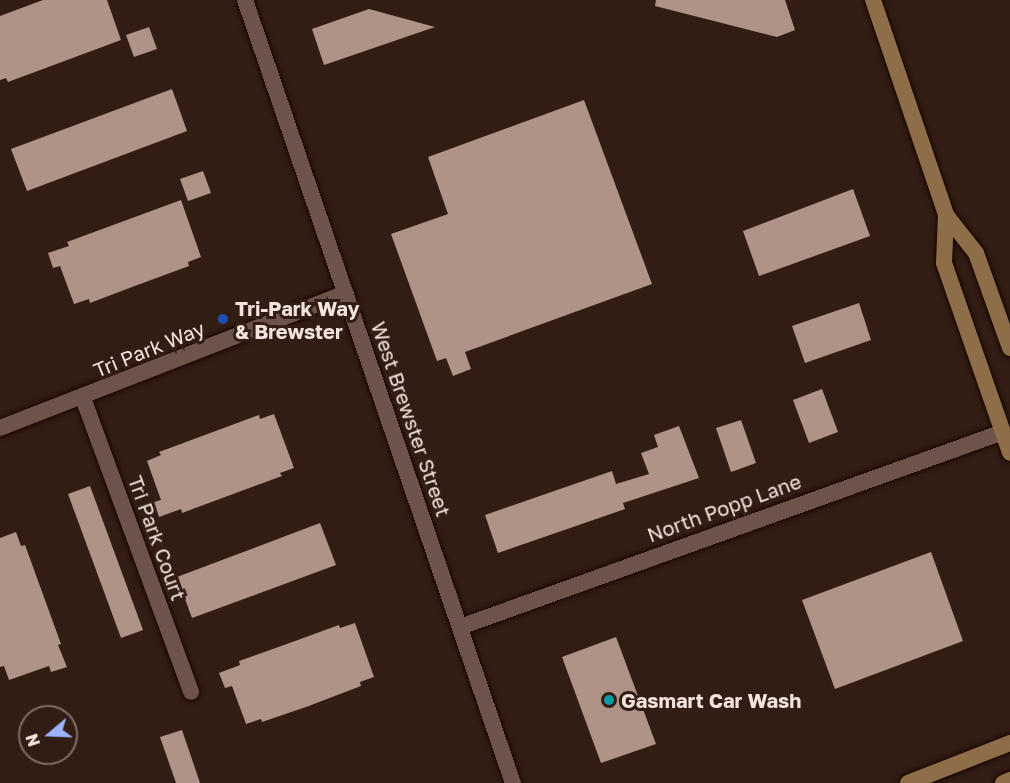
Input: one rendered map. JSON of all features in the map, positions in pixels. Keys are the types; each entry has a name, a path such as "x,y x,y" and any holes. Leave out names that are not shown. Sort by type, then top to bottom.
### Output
{"main road":[{"path":"873,0 946,215 976,254 1010,348"},
{"path":"946,215 944,263 1010,453"},
{"path":"908,783 1010,742"},
{"path":"1003,783 1010,780"}],"street":[{"name":"West Brewster Street","path":"245,0 513,783"},
{"name":"Tri Park Way","path":"0,428 83,398 346,293"},
{"name":"Tri Park Court","path":"83,398 191,692"},
{"name":"North Popp Lane","path":"460,627 1003,432"}],"building":[{"path":"43,0 107,0 121,40 8,82 6,78 0,80 0,16"},
{"path":"656,0 785,0 795,30 777,37 655,6"},
{"path":"369,9 435,27 324,65 312,29"},
{"path":"149,27 157,49 134,57 126,35"},
{"path":"172,89 187,131 27,191 11,149"},
{"path":"584,100 652,284 465,352 471,369 453,376 446,358 437,361 391,234 448,214 428,157"},
{"path":"203,171 211,193 188,201 180,179"},
{"path":"853,189 870,236 759,276 743,231"},
{"path":"181,200 201,257 188,262 189,266 90,303 89,299 74,304 60,266 53,268 48,253 69,246 67,242"},
{"path":"859,303 871,340 805,363 792,326"},
{"path":"822,389 838,432 809,443 793,400"},
{"path":"274,414 294,468 280,473 282,476 182,513 181,509 159,517 154,502 161,500 147,461 161,455 159,452 259,415 260,419"},
{"path":"741,420 756,463 731,472 716,428"},
{"path":"679,426 699,478 623,503 625,509 498,553 485,515 612,471 616,484 649,474 641,453 658,447 654,435"},
{"path":"90,486 143,630 121,638 68,494"},
{"path":"320,523 336,565 192,618 177,577"},
{"path":"16,532 21,546 25,545 61,644 58,645 67,667 51,672 49,666 9,680 4,666 0,667 0,538"},
{"path":"931,552 963,641 835,689 802,600"},
{"path":"355,623 374,677 360,682 361,686 306,707 262,722 261,719 246,724 232,686 225,688 219,673 240,665 239,661 339,625 340,628"},
{"name":"Gasmart Car Wash","path":"616,637 656,744 601,763 562,657"},
{"path":"182,730 200,783 176,783 160,737"}],"place":[{"name":"Tri-Park Way & Brewster","path":"223,319"},
{"name":"Gasmart Car Wash","path":"609,700"}]}
